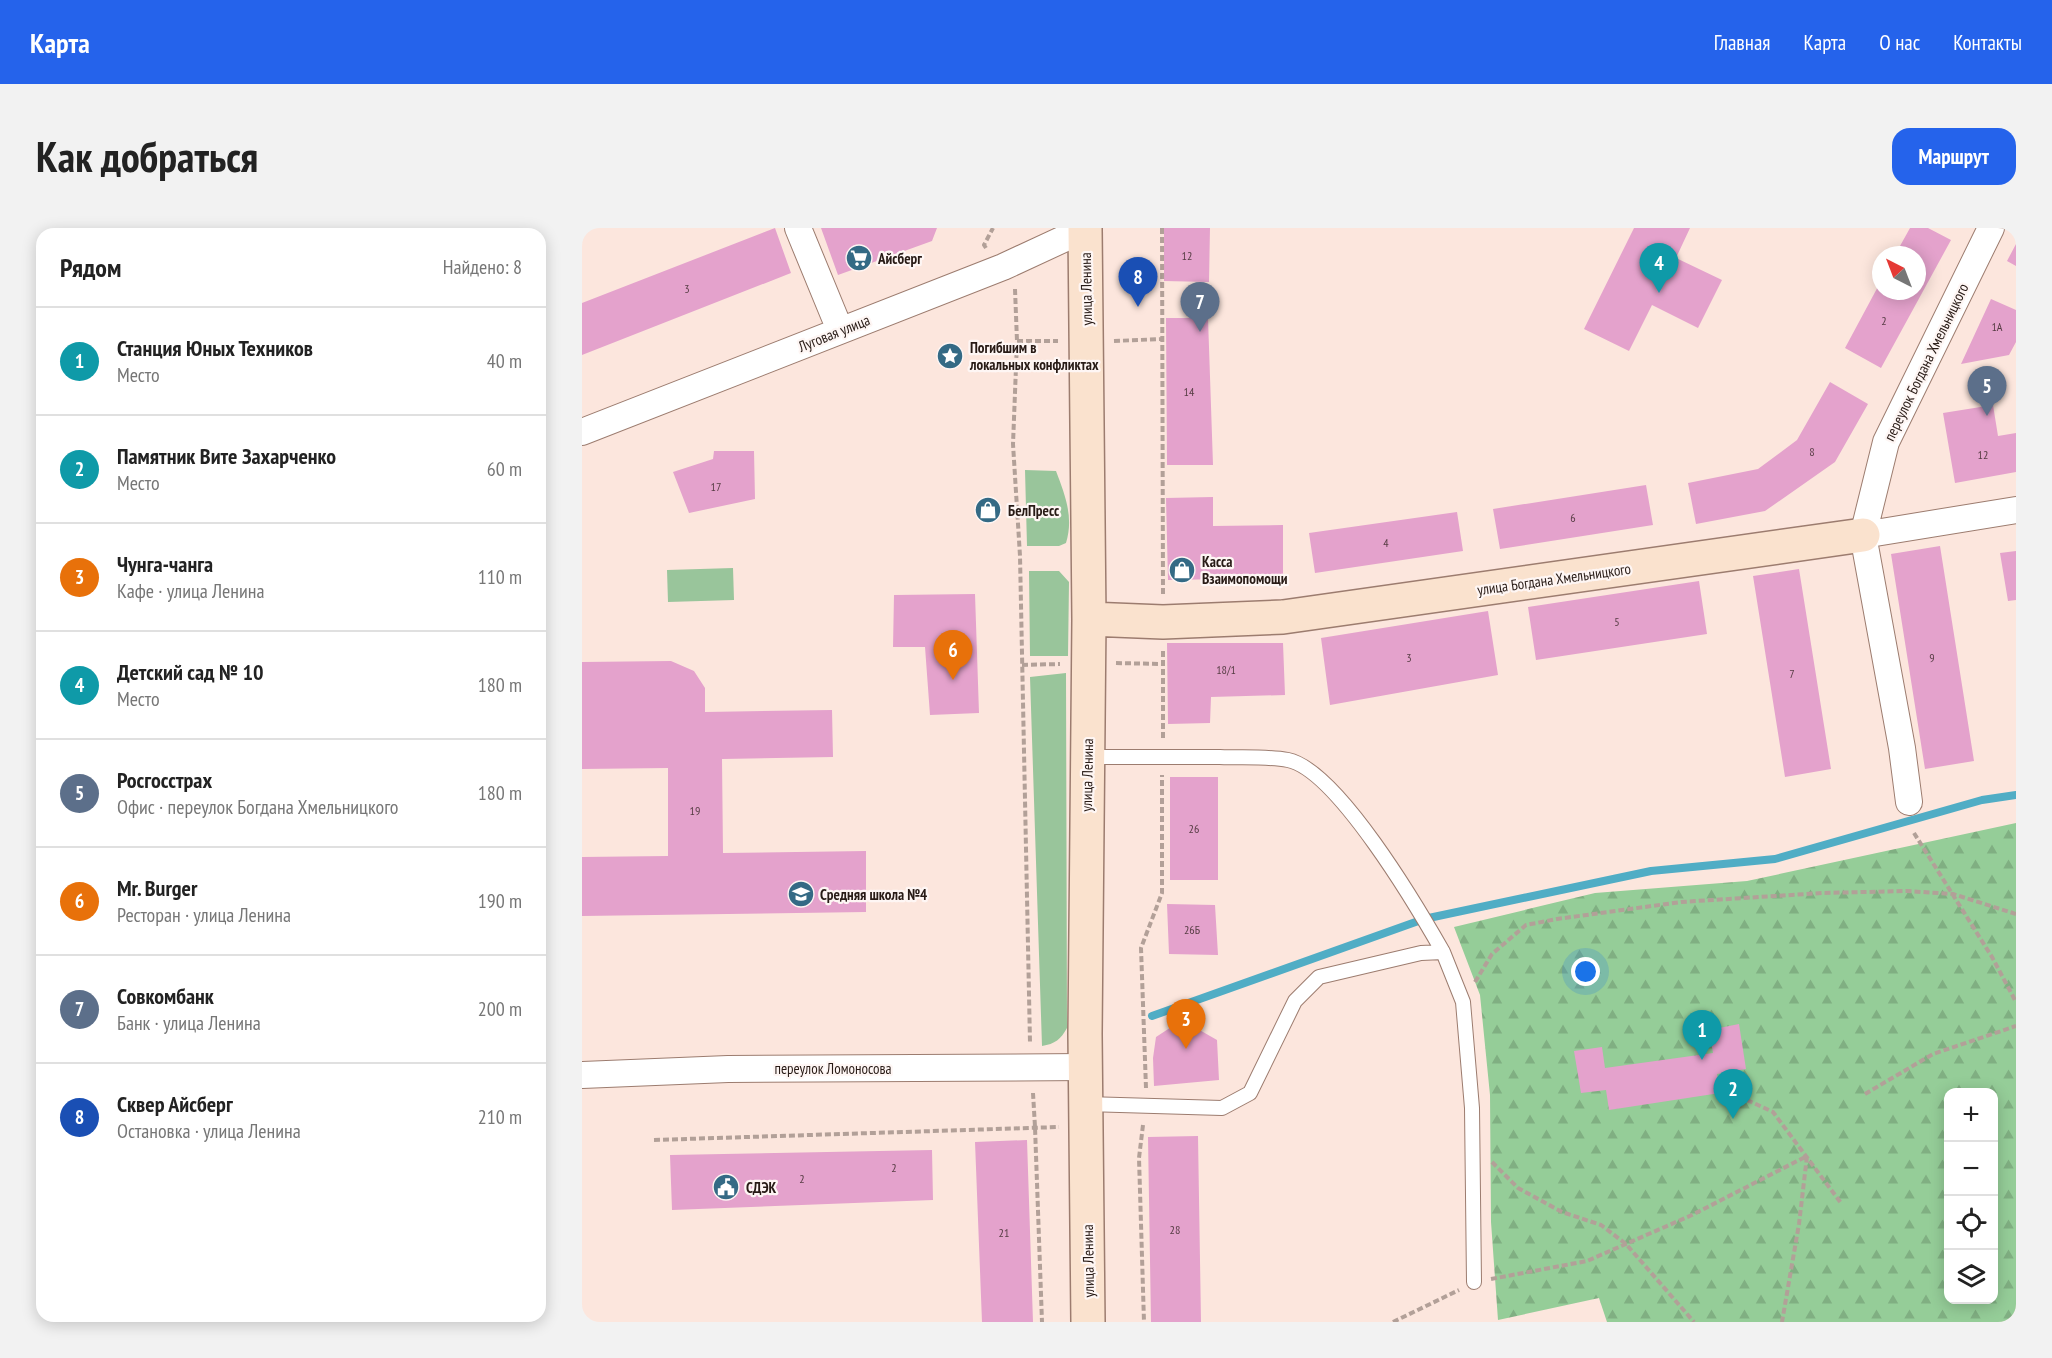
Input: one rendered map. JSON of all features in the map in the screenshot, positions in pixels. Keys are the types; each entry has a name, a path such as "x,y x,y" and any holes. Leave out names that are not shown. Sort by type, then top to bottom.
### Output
{"street":[{"path":"798,228 840,330"},
{"name":"Луговая улица","path":"582,432 1003,267 1085,228"},
{"name":"улица Ленина","path":"1085,228 1089,619 1085,1067 1088,1322"},
{"name":"переулок Богдана Хмельницкого","path":"1863,535 1886,442 1991,228"},
{"name":"улица Богдана Хмельницкого","path":"1089,619 1163,622 1283,617 1863,535 2016,510"},
{"path":"1863,535 1902,748 1909,802"},
{"name":"переулок Ломоносова","path":"582,1075 728,1069 1085,1067"}],"lane":[{"path":"1088,757 1162,756 1290,760 1320,778 1350,812 1383,856 1443,952 1463,1002 1472,1108 1474,1282"},
{"path":"1086,1116 1146,1105 1222,1108 1250,1093 1295,1001 1319,977 1421,953 1443,952"}],"path":[{"path":"993,228 984,245 1015,279 1017,341 1013,444 1020,556 1030,1068 1035,1127 1042,1322"},
{"path":"1144,1322 1138,1158 1146,1105 1141,948 1162,893 1164,489 1162,228"},
{"path":"1914,832 1992,957 2016,1002"},
{"path":"1463,1002 1492,954 1526,925 1557,919 1681,902 1886,891 1953,894 2016,914"},
{"path":"1865,1094 1933,1054 2016,1026"},
{"path":"1747,1100 1773,1112 1841,1203"},
{"path":"654,1140 1035,1127 1086,1116"},
{"path":"1132,1126 1143,1126"},
{"path":"1472,1143 1518,1188 1562,1212 1601,1226 1626,1244 1694,1322"},
{"path":"1393,1322 1474,1282 1587,1261 1692,1215 1807,1156"},
{"path":"1782,1322 1799,1224 1807,1156"}],"green space":[{"path":"1025,470 1056,471 1069,515 1066,543 1059,546 1027,546"},
{"path":"733,568 734,600 668,602 667,570"},
{"path":"1029,571 1059,571 1069,582 1068,656 1030,656"},
{"path":"1066,673 1067,1028 1057,1040 1042,1046 1030,677"},
{"path":"2016,823 2016,1322 1607,1322 1599,1298 1498,1320 1491,1222 1490,1095 1480,995 1454,927 1595,893 1747,881"}],"building":[{"path":"775,228 791,273 582,355 582,303"},
{"name":"Айсберг","path":"821,228 937,228 932,241 838,275"},
{"path":"1164,228 1210,228 1209,282 1164,281"},
{"path":"1634,228 1690,228 1676,258 1722,280 1698,328 1652,305 1629,351 1584,329"},
{"path":"1910,228 1928,228 1951,240 1926,286 1926,246 1900,246"},
{"path":"2016,244 2016,266 2007,261"},
{"path":"1872,298 1872,300 1918,300 1881,368 1845,348"},
{"path":"1991,299 2016,310 2016,342 2009,355 1961,364"},
{"path":"1166,318 1208,318 1213,465 1167,465"},
{"path":"1830,382 1868,404 1835,462 1765,511 1696,524 1688,483 1758,469 1797,440"},
{"path":"1993,405 1998,436 2016,433 2016,472 1955,483 1943,413"},
{"path":"714,451 754,451 755,499 689,513 673,472 713,459"},
{"path":"1646,485 1653,525 1500,549 1493,509"},
{"path":"1213,497 1213,526 1283,525 1283,578 1168,580 1166,498"},
{"path":"1457,512 1463,551 1315,573 1309,533"},
{"path":"1940,546 1974,761 1925,769 1891,554"},
{"path":"2016,551 2016,600 2008,601 2000,553"},
{"path":"1799,569 1831,769 1785,777 1753,576"},
{"path":"1699,581 1707,634 1536,660 1528,607"},
{"path":"975,594 979,713 930,715 925,647 893,647 894,595"},
{"path":"1488,611 1498,675 1330,705 1321,638"},
{"path":"1167,643 1283,643 1285,695 1211,697 1210,723 1168,724"},
{"path":"671,661 694,671 705,688 705,712 832,710 833,757 722,759 723,853 866,851 866,912 582,916 582,857 668,856 668,768 582,769 582,662"},
{"path":"1170,777 1218,777 1218,880 1170,880"},
{"path":"1167,904 1215,905 1218,955 1169,954"},
{"path":"1182,1020 1217,1040 1219,1080 1154,1086 1153,1058 1156,1037"},
{"path":"1739,1024 1746,1069 1717,1074 1720,1093 1609,1110 1606,1090 1581,1093 1574,1051 1602,1047 1605,1068 1713,1053 1709,1030"},
{"path":"1198,1136 1201,1322 1151,1322 1148,1137"},
{"path":"1027,1140 1033,1322 982,1322 975,1142"},
{"path":"932,1150 933,1200 672,1210 670,1155"}],"waterway":[{"path":"1152,1016 1424,919 1651,871 1775,859 1982,800 2016,795"}],"place":[{"name":"Айсберг","path":"859,258"},
{"name":"Детский сад № 10","path":"1659,293"},
{"name":"Сквер Айсберг","path":"1138,307"},
{"name":"Совкомбанк","path":"1200,332"},
{"name":"Погибшим в локальных конфликтах","path":"950,356"},
{"name":"Росгосстрах","path":"1987,416"},
{"name":"БелПресс","path":"988,510"},
{"name":"Касса Взаимопомощи","path":"1182,570"},
{"name":"Mr. Burger","path":"953,680"},
{"name":"Средняя школа №4","path":"801,894"},
{"name":"Чунга-чанга","path":"1186,1049"},
{"name":"Станция Юных Техников","path":"1702,1060"},
{"name":"Памятник Вите Захарченко","path":"1733,1119"},
{"name":"СДЭК","path":"726,1187"}]}
